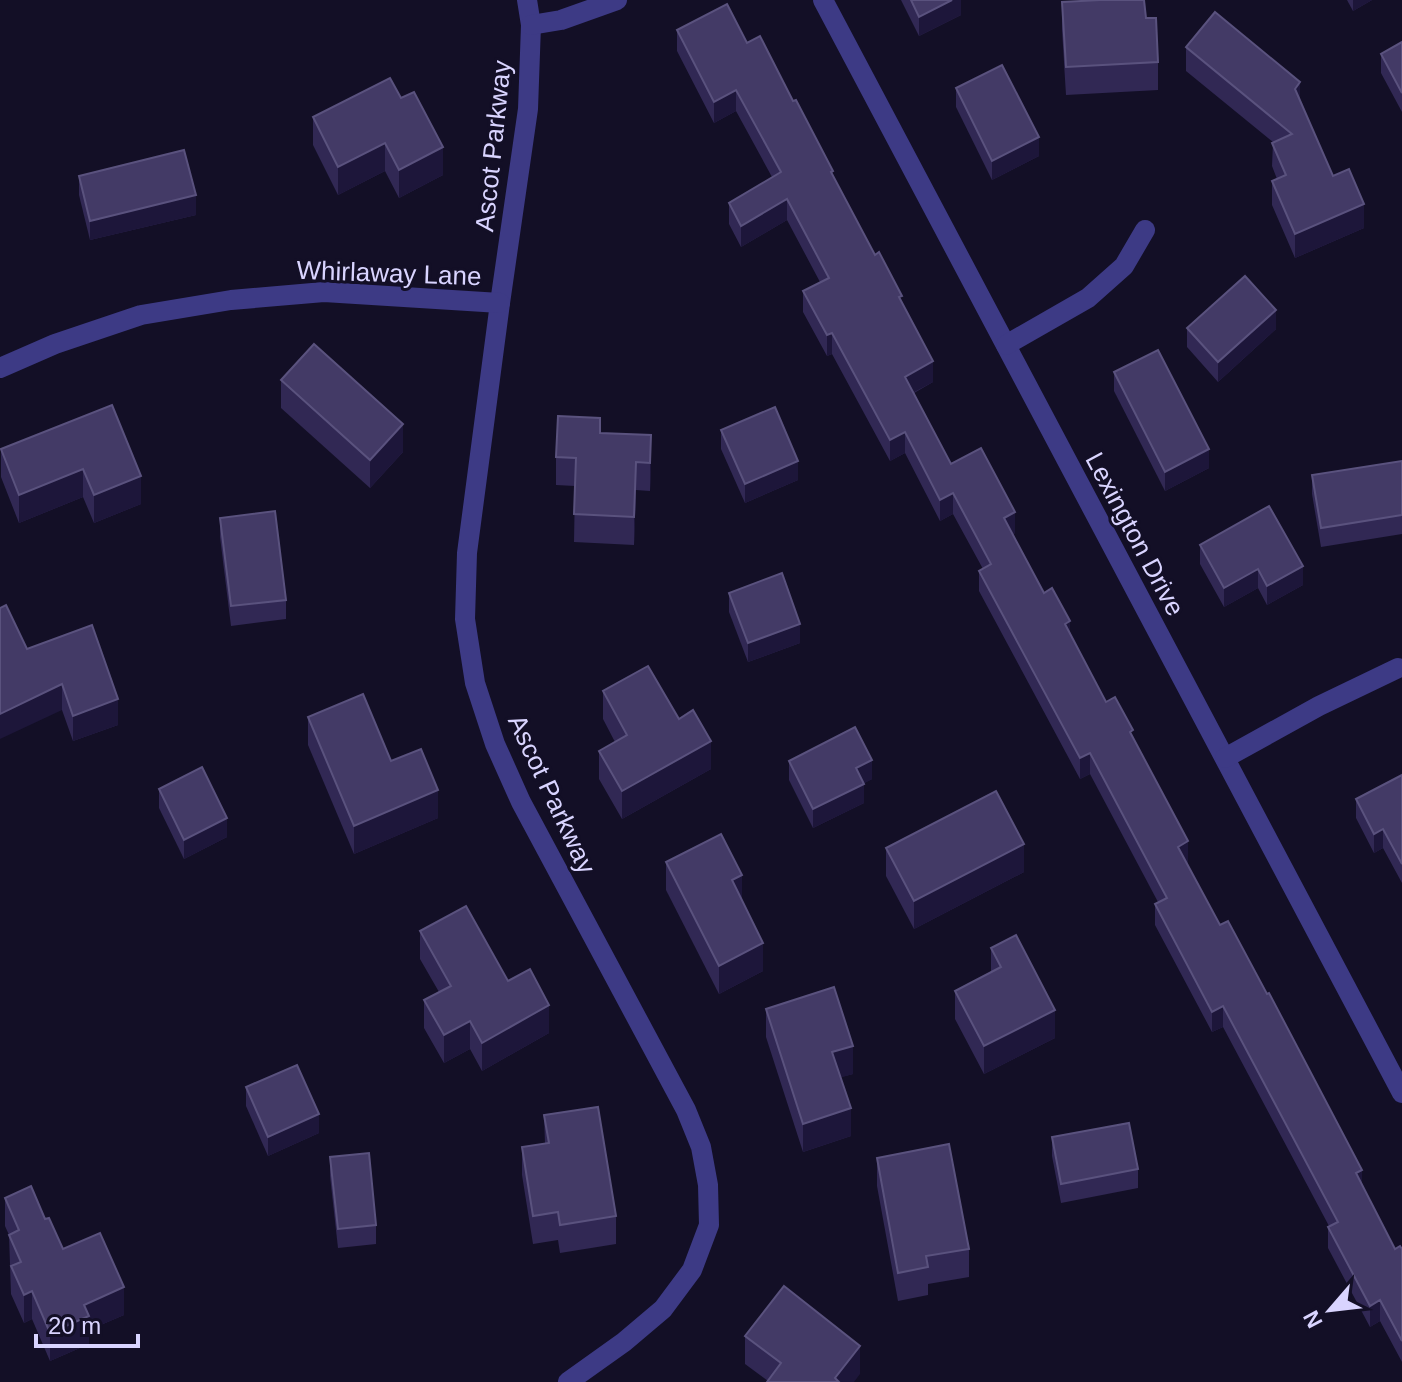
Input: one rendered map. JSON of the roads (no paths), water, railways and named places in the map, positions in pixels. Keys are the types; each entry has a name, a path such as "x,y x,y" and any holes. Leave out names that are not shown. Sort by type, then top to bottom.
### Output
{"street":[{"name":"Ascot Parkway","path":"527,0 531,25 528,109 467,553 465,619 475,683 495,744 521,802 686,1110 701,1147 708,1185 709,1225 692,1270 663,1309 624,1342 568,1382"},
{"path":"531,25 561,20 617,0"},
{"name":"Lexington Drive","path":"823,0 1402,1093"},
{"path":"1006,345 1088,298 1124,266 1145,230"},
{"name":"Whirlaway Lane","path":"0,368 55,344 141,315 231,300 324,292 500,303"},
{"path":"1225,758 1319,706 1398,668"}]}
